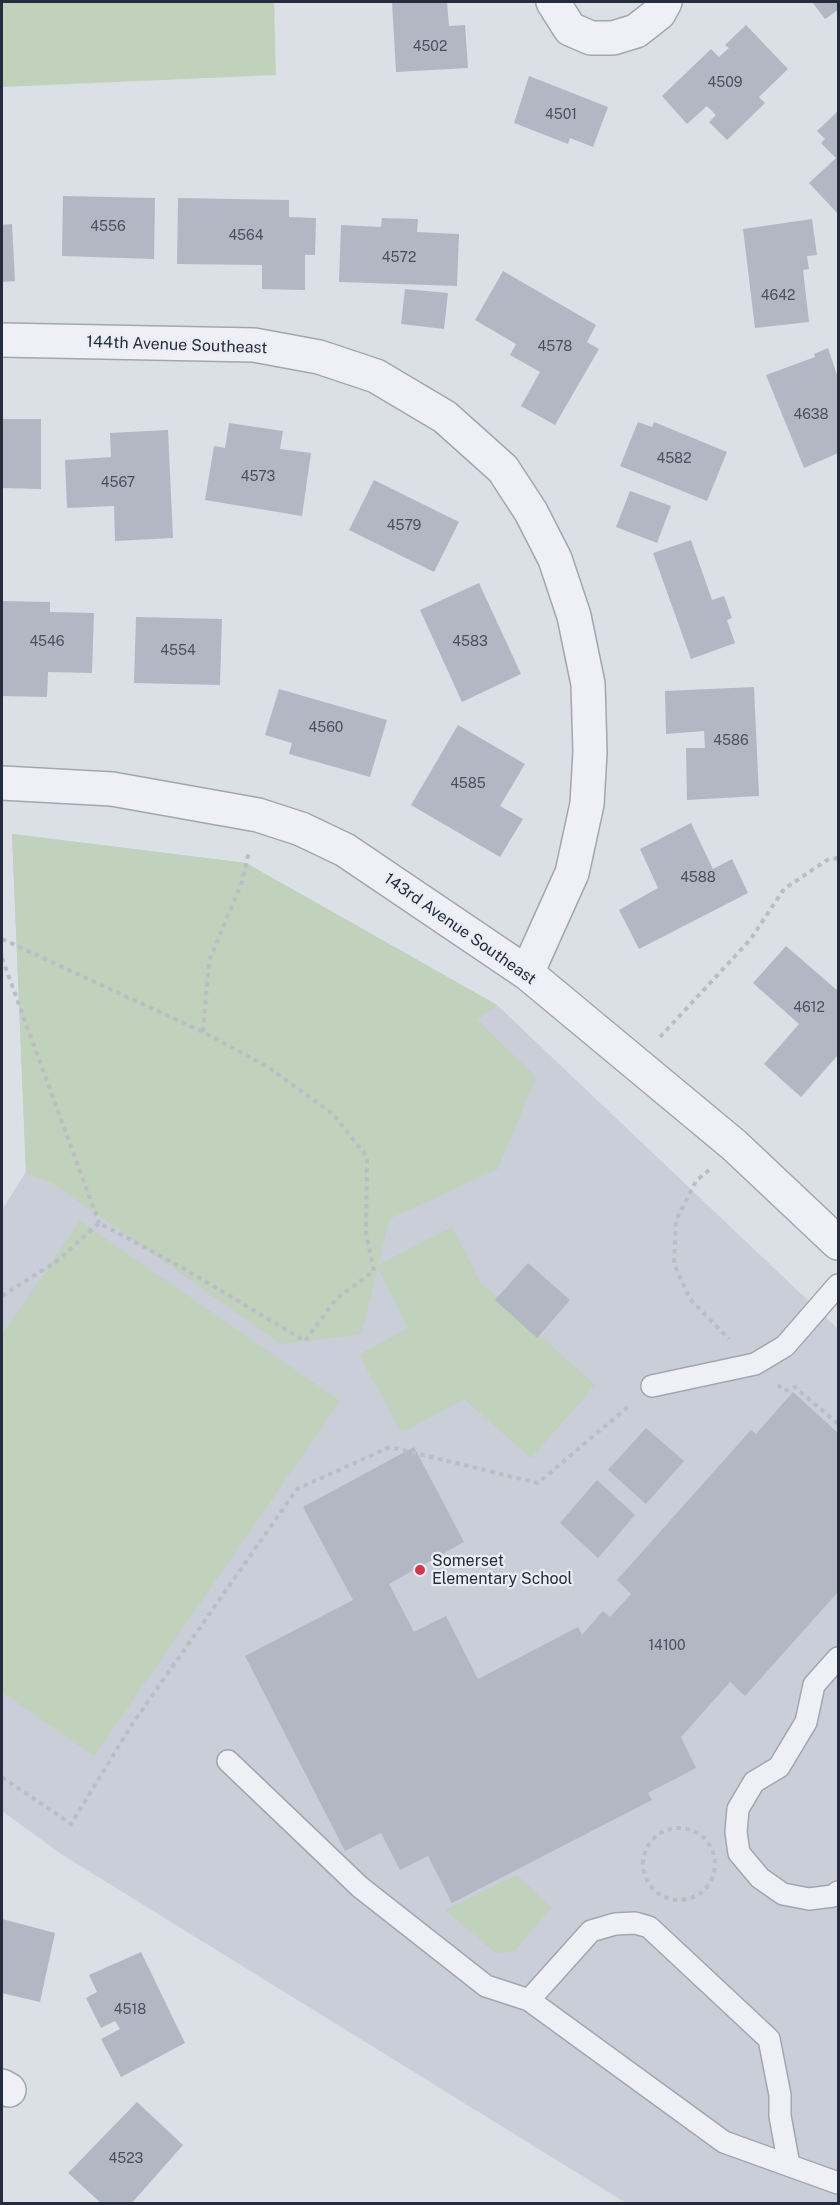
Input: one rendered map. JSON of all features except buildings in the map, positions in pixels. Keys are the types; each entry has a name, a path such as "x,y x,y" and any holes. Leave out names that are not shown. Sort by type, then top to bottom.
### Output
{"street":[{"path":"553,2 570,29 591,38 613,38 636,31 660,13 665,2"},
{"name":"144th Avenue Southeast","path":"2,340 254,345 320,357 376,376 445,417 503,469 531,512 555,559 574,616 588,684 590,752 587,804 572,873 527,973"},
{"name":"143rd Avenue Southeast","path":"2,783 112,789 258,815 301,829 345,850 527,973 734,1145 838,1243"}],"lane":[{"path":"652,1386 755,1364 785,1346 838,1285"},
{"path":"838,1658 814,1685 806,1722 779,1767 754,1782 738,1809 736,1832 740,1853 760,1878 783,1894 809,1899 833,1896 838,1892"},
{"path":"228,1761 360,1887 486,1986 529,2000 724,2142 838,2183"},
{"path":"529,2000 591,1930 615,1924 635,1923 649,1927 769,2039 780,2095 780,2116 789,2165"}],"path":[{"path":"203,1032 209,961 242,882 249,851"},
{"path":"659,1038 750,940 784,889 827,860 838,858"},
{"path":"2,939 203,1032 268,1067 333,1114 367,1157 366,1233 374,1271 336,1299 304,1341 183,1268 99,1223 2,958"},
{"path":"711,1169 696,1181 676,1220 674,1264 690,1299 784,1391 795,1387 838,1424"},
{"path":"2,1296 57,1261 99,1223"},
{"path":"2,1777 70,1824 133,1723 297,1489 390,1447 538,1483 652,1386"},
{"path":"685,1829 702,1836 715,1856 716,1868 706,1889 697,1897 685,1901 674,1901 657,1893 645,1879 643,1867 648,1844 668,1830 685,1829"}],"shaded area":[{"name":"Somerset Elementary School","path":"12,834 246,863 497,1005 838,1329 838,2194 836,2203 626,2203 61,1854 2,1811 2,1210 26,1172"}],"green space":[{"path":"2,2 274,2 276,75 2,87"},
{"path":"12,834 246,863 497,1005 477,1020 536,1077 498,1169 389,1219 378,1265 452,1227 480,1282 595,1385 531,1458 464,1399 402,1433 359,1355 408,1328 378,1268 361,1334 281,1344 51,1182 26,1173"},
{"path":"80,1221 340,1401 94,1756 2,1692 2,1335"},
{"path":"517,1875 551,1907 515,1951 496,1953 445,1910"}],"place":[{"name":"Somerset Elementary School","path":"420,1570"}]}
